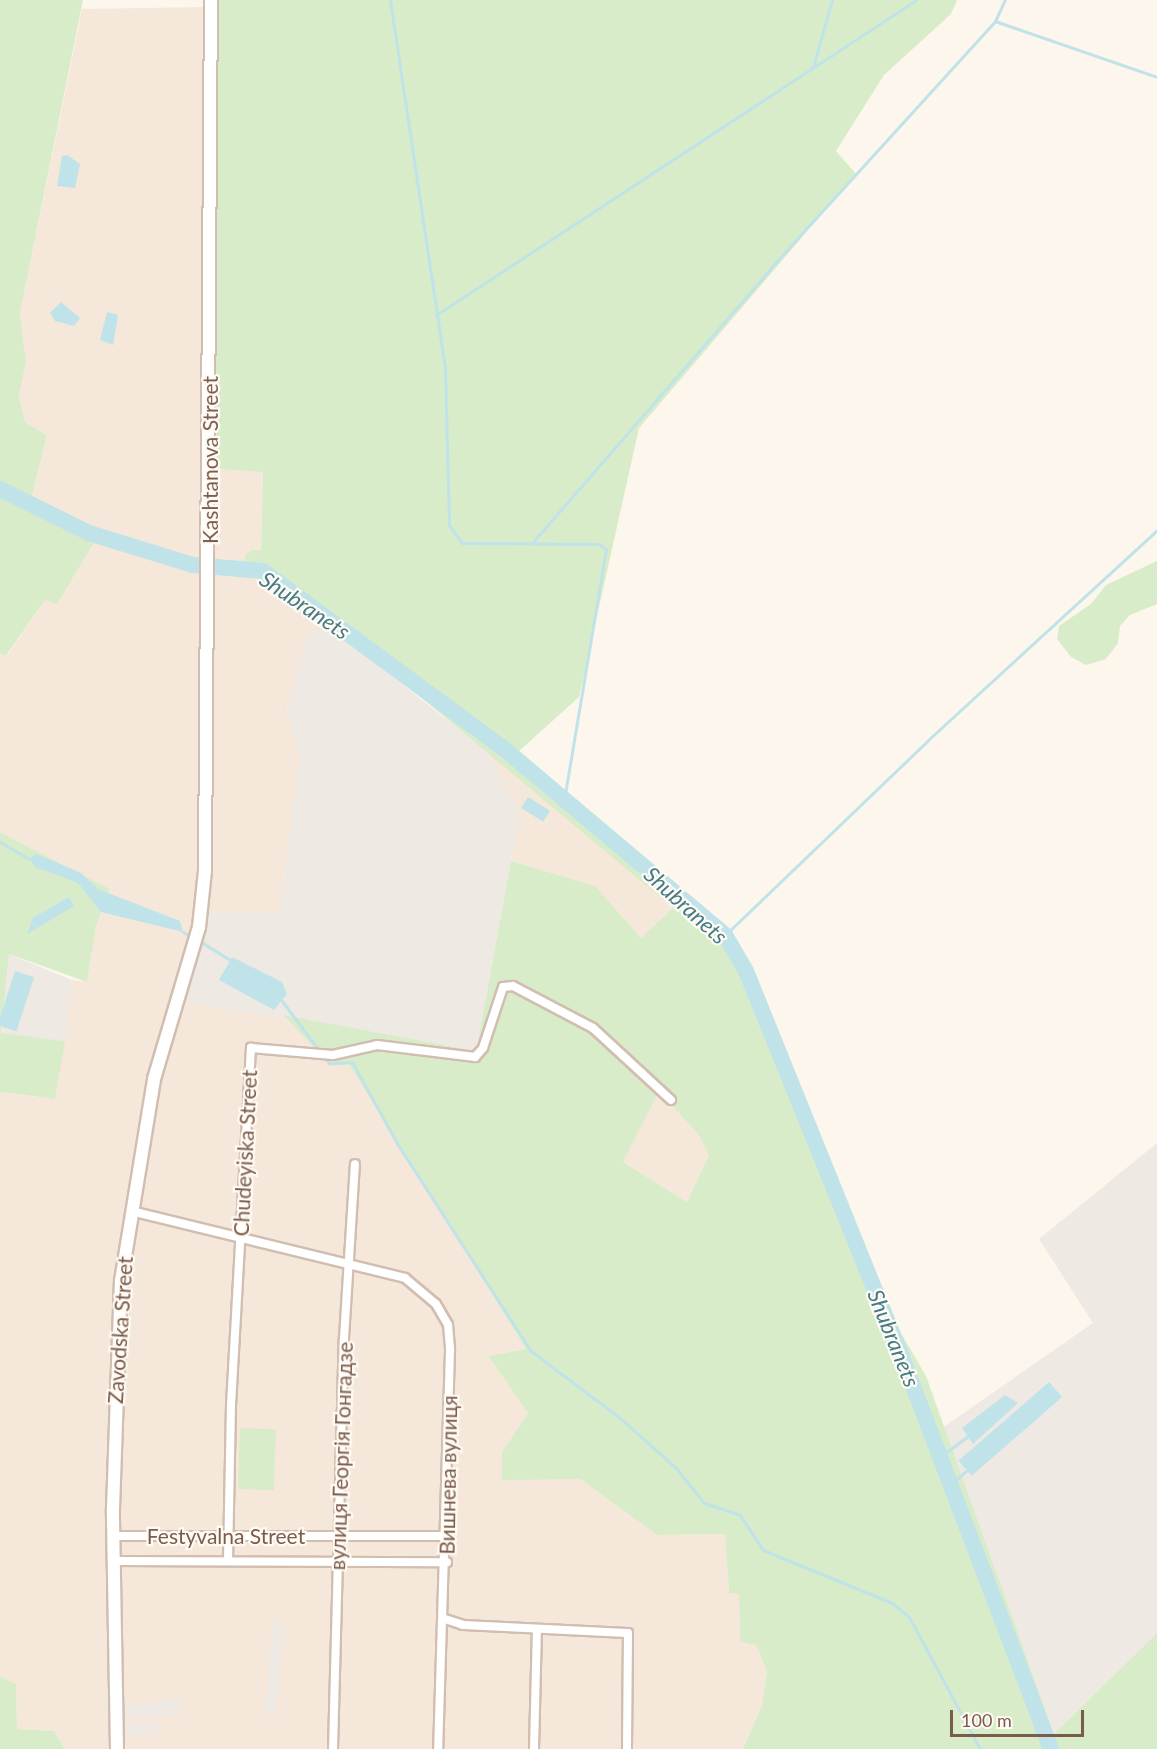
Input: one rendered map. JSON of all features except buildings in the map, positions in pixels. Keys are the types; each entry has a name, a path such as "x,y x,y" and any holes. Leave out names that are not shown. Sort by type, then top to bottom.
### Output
{"main road":[{"name":"Kashtanova Street","path":"200,923 209,576 211,0"},
{"name":"Zavodska Street","path":"117,1749 113,1536 121,1281 154,1079 200,923"}],"street":[{"name":"Chudeyiska Street","path":"228,1561 250,1049 333,1055 377,1045 475,1057 483,1048 503,987 530,993 594,1028 671,1100"},
{"name":"вулиця Георгія Гонгадзе","path":"333,1749 337,1560 348,1262 356,1164"},
{"name":"Вишнева вулиця","path":"131,1211 240,1240 348,1262 405,1278 429,1297 448,1325 448,1536 438,1749"},
{"name":"Festyvalna Street","path":"113,1536 338,1534 448,1536"},
{"name":"Festyvalna Street","path":"114,1561 447,1562"},
{"path":"445,1619 464,1625 628,1633 627,1749"},
{"path":"534,1749 537,1630"}],"shaded area":[{"path":"205,7 204,468 263,471 260,578 322,620 304,647 287,707 300,758 279,913 179,1001 283,1015 323,1056 349,1063 526,1349 488,1356 528,1413 502,1452 502,1479 580,1479 657,1535 725,1534 729,1593 739,1594 740,1642 756,1645 767,1671 762,1705 743,1749 65,1749 54,1731 17,1729 16,1684 0,1676 0,1092 55,1099 72,980 87,982 96,927 110,889 0,832 0,653 7,656 45,600 77,520 31,500 47,435 25,422 19,396 26,362 20,314 82,9"},
{"path":"322,620 487,752 520,812 476,1051 179,1001 204,911 279,913 300,758 287,707 304,647"},
{"path":"487,752 566,814 673,909 641,938 594,886 511,861 520,812"},
{"path":"9,954 72,980 65,1041 1,1034"},
{"path":"659,1090 698,1134 709,1155 687,1202 623,1162"},
{"path":"1157,1143 1157,1633 1054,1735 942,1428 1093,1323 1039,1239"},
{"path":"273,1623 284,1624 276,1715 265,1714"},
{"path":"181,1699 182,1715 126,1718 125,1706"},
{"path":"160,1722 161,1733 123,1736 122,1725"}],"green space":[{"path":"0,0 83,0 20,314 26,362 19,396 25,422 47,435 31,500 77,520 96,539 57,604 45,600 6,656 0,653"},
{"path":"205,0 957,0 951,14 884,75 836,151 856,174 639,428 579,697 519,751 727,928 751,973 870,1280 926,1376 1054,1734 1157,1633 1157,1749 743,1749 762,1705 767,1671 756,1645 740,1642 739,1594 729,1593 725,1534 657,1535 580,1479 502,1480 502,1452 528,1413 488,1356 526,1349 349,1064 332,1066 283,1015 476,1051 511,861 595,886 641,938 673,908 381,664 260,578 245,574 245,556 251,550 261,550 263,472 204,468","holes":["659,1091 698,1134 709,1155 687,1202 623,1162"]},
{"path":"1157,561 1157,604 1130,615 1120,626 1118,643 1106,659 1086,665 1071,657 1057,639 1059,626 1091,604 1106,585"},
{"path":"0,832 110,889 96,927 87,982 9,954 1,1033 65,1041 55,1099 0,1092"},
{"path":"240,1428 276,1429 274,1490 238,1489"},
{"path":"0,1676 16,1684 17,1729 54,1731 65,1749 0,1749"}],"water":[{"path":"67,155 80,164 75,188 57,186 62,156"},
{"path":"61,302 80,318 74,326 55,321 50,313"},
{"path":"107,312 118,315 113,345 100,340"},
{"path":"528,797 550,811 543,822 521,808"},
{"path":"36,854 81,873 98,889 180,921 183,932 101,912 78,883 35,867 30,859"},
{"path":"69,897 74,906 27,934 33,918"},
{"path":"232,957 282,982 287,994 274,1010 219,980"},
{"path":"15,971 34,977 16,1031 0,1026 0,1017"},
{"path":"1049,1382 1062,1397 972,1476 958,1461"},
{"path":"1005,1395 1018,1403 973,1444 962,1428"}],"waterway":[{"path":"390,0 445,370 449,525 462,543 599,544 606,549 564,800"},
{"path":"813,67 832,0"},
{"path":"436,315 916,0"},
{"path":"532,543 785,252 995,21 1005,0"},
{"path":"995,21 1157,77"},
{"name":"Shubranets","path":"0,489 89,533 193,565 263,571 502,747 725,935 746,971 899,1349 1051,1749"},
{"path":"725,935 928,740 1157,530"},
{"path":"0,842 30,859"},
{"path":"183,932 192,937"},
{"path":"198,940 230,960"},
{"path":"282,1001 320,1052"},
{"path":"324,1057 329,1063 352,1062 398,1145 531,1351 620,1418 676,1468 704,1503 740,1515 763,1550 892,1603 909,1617 980,1749"},
{"path":"940,1457 968,1436"},
{"path":"951,1484 966,1471"}]}
